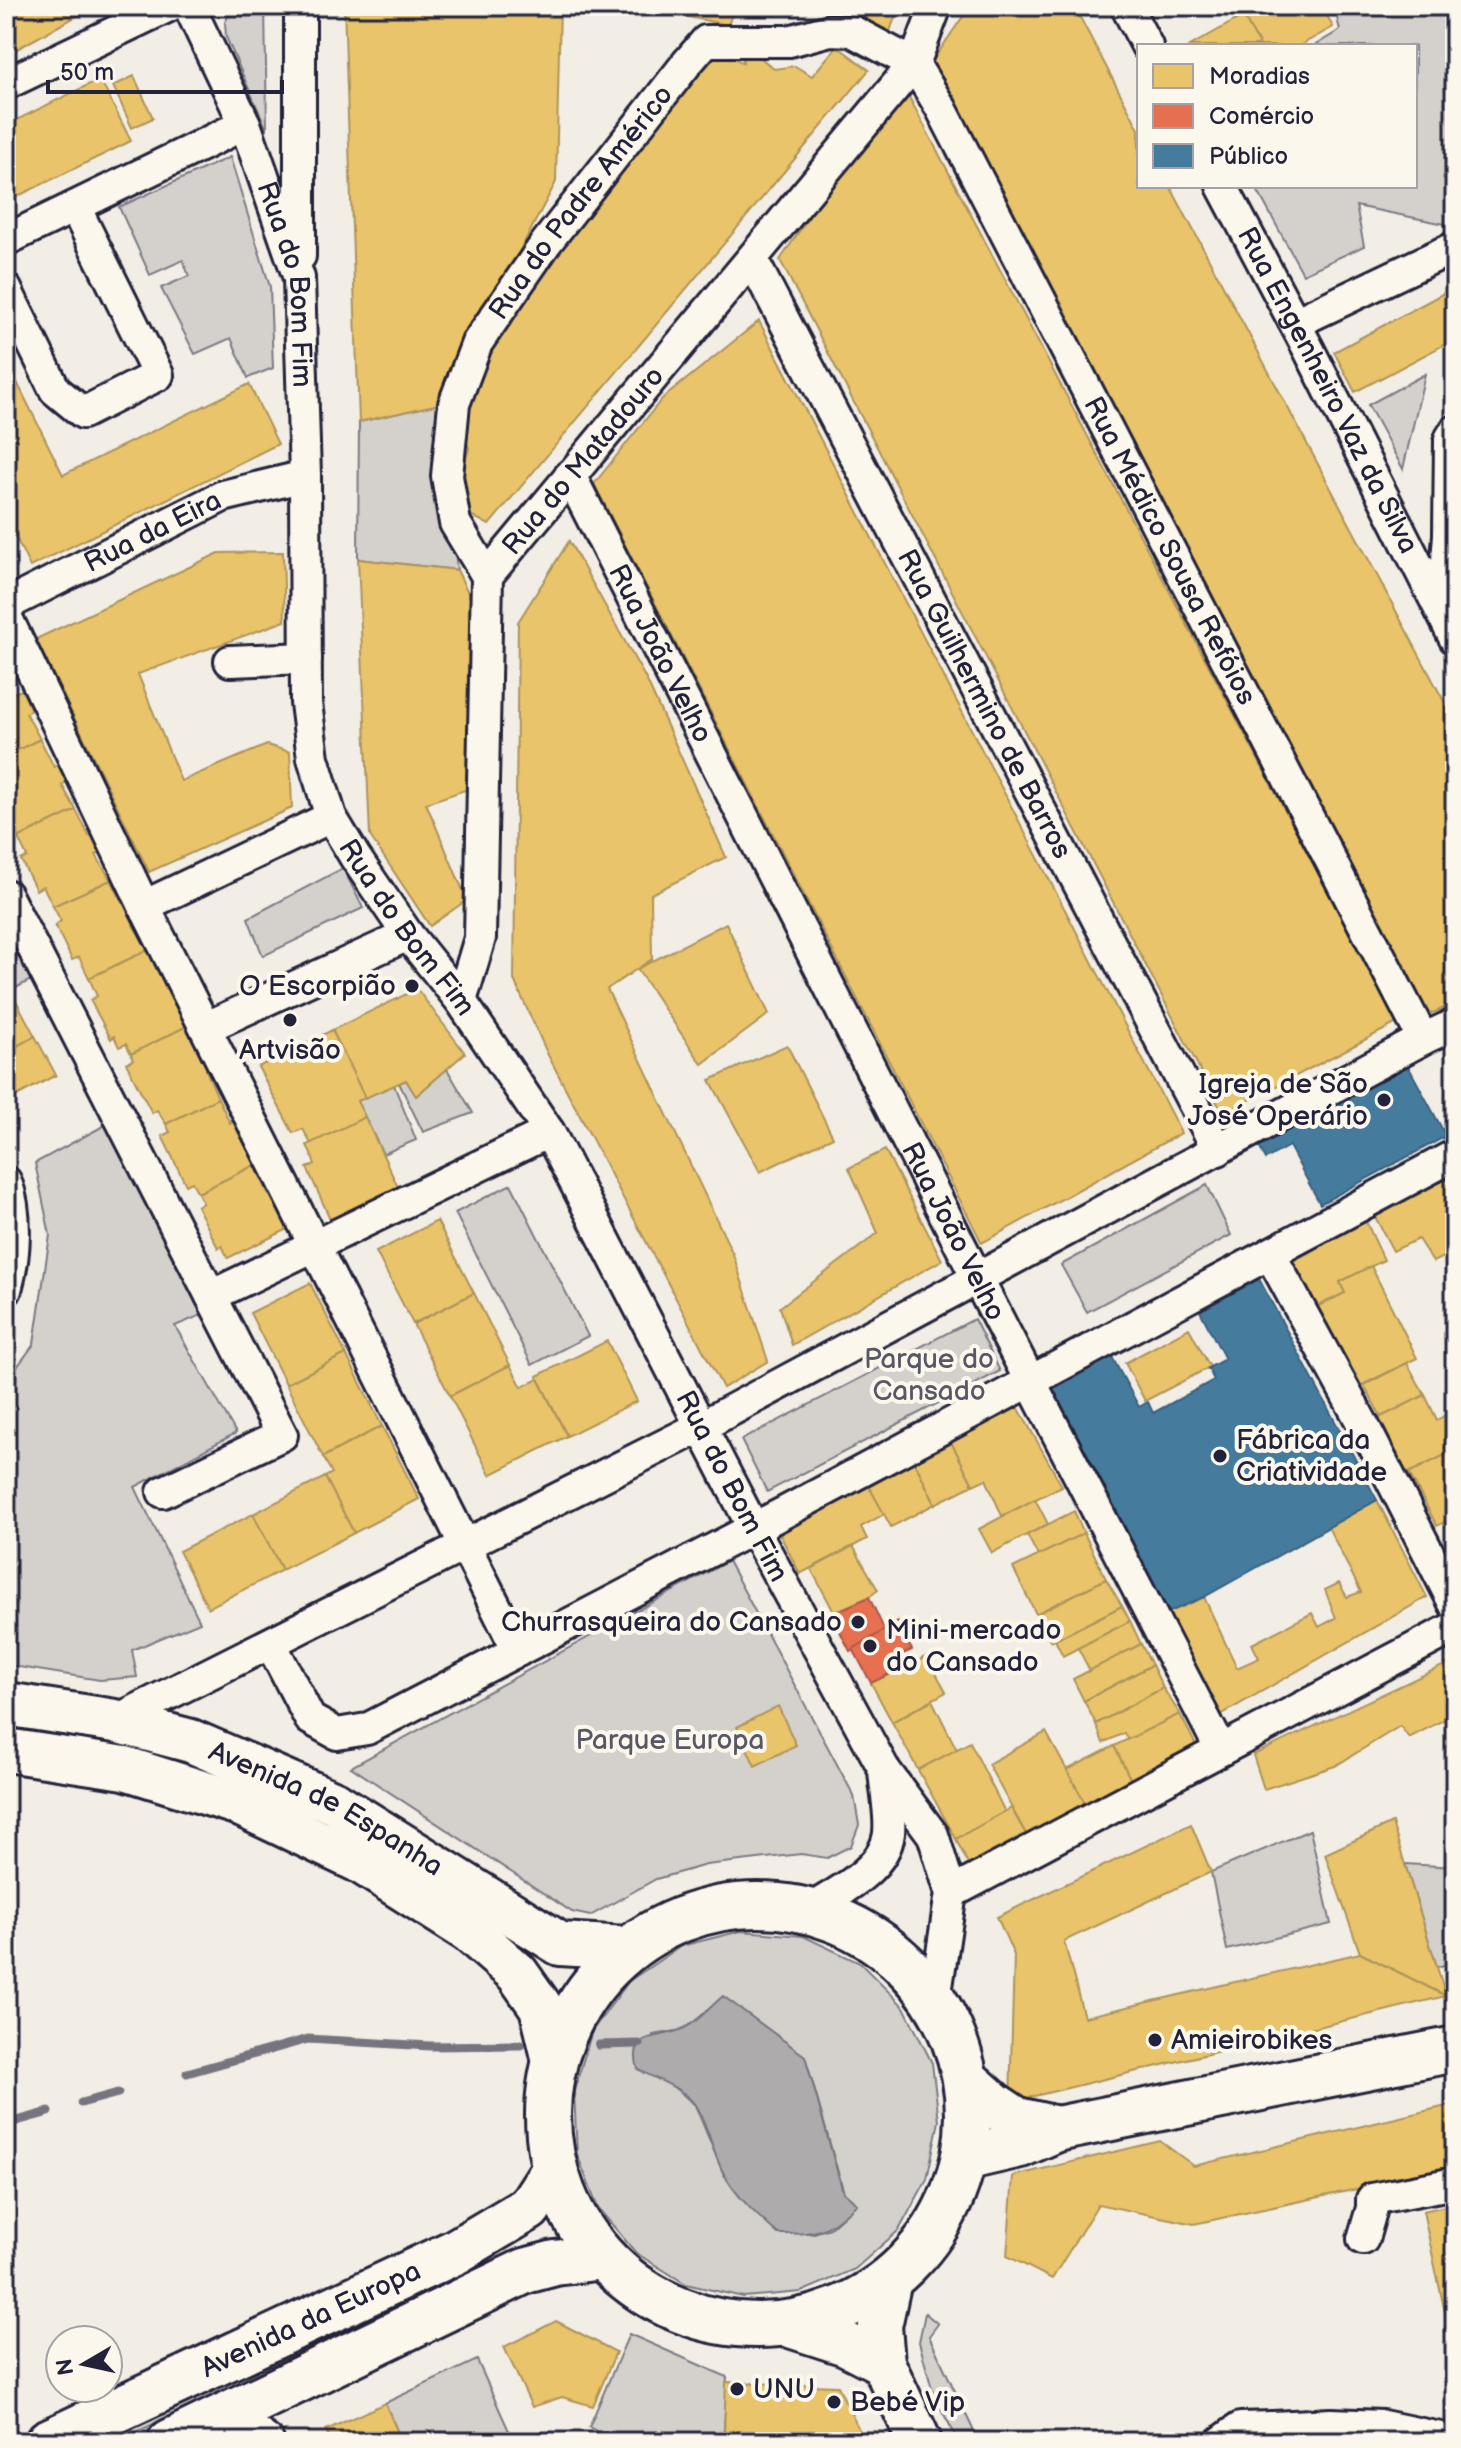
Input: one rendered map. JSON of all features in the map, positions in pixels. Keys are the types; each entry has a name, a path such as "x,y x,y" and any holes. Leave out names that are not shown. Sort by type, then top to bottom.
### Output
{"main road":[{"name":"Avenida de Espanha","path":"6,1704 115,1721 191,1741 335,1803 531,1929 560,1944 627,1948"},
{"name":"Avenida de Espanha","path":"6,1750 125,1768 237,1803 359,1861 469,1931 517,1973 541,2007 554,2061"},
{"path":"763,1904 809,1910 849,1924 885,1946 935,2000 962,2062 966,2080 969,2119 964,2158 939,2224 915,2256 890,2280 842,2309 787,2325 752,2327 718,2323 690,2315 644,2293 602,2257 575,2220 554,2169 547,2114 554,2061 568,2023 588,1989 627,1948 666,1924 717,1908 763,1904"},
{"path":"964,2158 1020,2145 1057,2129 1455,2049"},
{"path":"966,2080 1017,2120 1057,2129"},
{"name":"Avenida da Europa","path":"48,2442 464,2246 529,2208 554,2169"},
{"name":"Avenida da Europa","path":"170,2442 525,2271 555,2263 602,2257"},
{"path":"890,2280 880,2326 883,2363 920,2442"},
{"path":"787,2325 846,2344 883,2363"}],"street":[{"path":"6,84 169,6"},
{"name":"Rua do Bom Fim","path":"189,6 245,124 299,278 305,476 306,703 313,758 331,817 408,935 461,1001 549,1132 700,1427 884,1769 933,1835 951,1893 935,2000"},
{"path":"299,278 300,6"},
{"name":"Rua do Matadouro","path":"461,1001 480,938 487,576 914,64 936,6"},
{"path":"1126,6 1146,44"},
{"name":"Rua do Padre Américo","path":"487,576 455,523 447,476 454,404 477,343 546,243 687,63 706,41 789,41 830,30 852,31 914,64"},
{"name":"Rua Médico Sousa Refóios","path":"914,64 941,108 1423,1039"},
{"path":"6,240 245,124"},
{"name":"Rua Engenheiro Vaz da Silva","path":"1223,188 1449,626"},
{"path":"6,289 55,390 83,413 158,375 75,207"},
{"path":"1295,323 1455,247"},
{"name":"Rua Guilhermino de Barros","path":"752,259 1218,1150"},
{"path":"1449,626 1450,439 1455,431"},
{"name":"Rua João Velho","path":"570,475 1030,1382 1221,1750"},
{"name":"Rua da Eira","path":"6,605 223,496 305,476"},
{"path":"6,616 144,906 518,1651"},
{"path":"230,661 306,658"},
{"path":"144,906 331,817"},
{"path":"6,895 282,1435 163,1492"},
{"path":"207,1027 408,935"},
{"path":"115,1721 700,1427 1455,1024"},
{"path":"211,1296 549,1132"},
{"path":"271,1644 310,1719 337,1734 367,1729 754,1529 1455,1155"},
{"path":"6,1182 11,1196 12,1245 6,1290"},
{"path":"1270,1254 1367,1432 1455,1605"},
{"path":"951,1893 1455,1627"},
{"name":"Rua do Bom Fim","path":"809,1910 864,1875 885,1846 889,1833 884,1769"},
{"path":"1363,2239 1372,2199 1455,2183"},
{"path":"269,2441 267,2421 270,2395"},
{"path":"229,2413 269,2441"},
{"path":"1221,2442 1240,2428 1278,2435 1331,2424 1383,2426 1455,2441"}],"green space":[{"path":"234,6 265,6 267,130 226,37 225,22"},
{"path":"1334,6 1455,8 1455,226 1356,206 1364,246 1303,274 1256,188 1417,188 1417,44 1317,44 1340,30"},
{"path":"230,157 270,287 273,368 248,378 231,338 195,354 161,288 189,276 183,260 150,275 119,207"},
{"path":"1425,374 1403,469 1368,405"},
{"path":"439,404 457,570 358,559 359,422"},
{"path":"343,868 363,908 263,956 248,918"},
{"path":"6,932 31,980 6,993"},
{"path":"447,1069 473,1113 423,1132 399,1083 406,1080 416,1096"},
{"path":"394,1085 416,1140 383,1154 357,1101"},
{"path":"120,1117 204,1314 175,1326 236,1433 135,1487 200,1622 132,1650 137,1677 100,1680 6,1665 6,1382 34,1344 50,1235 35,1163"},
{"path":"511,1184 588,1336 532,1365 455,1213"},
{"path":"1207,1185 1231,1235 1087,1312 1061,1265"},
{"name":"Parque do Cansado","path":"974,1319 1000,1371 767,1492 741,1440"},
{"name":"Parque Europa","path":"728,1561 854,1796 859,1825 851,1846 827,1858 801,1854 706,1865 656,1879 590,1916 572,1912 351,1767"},
{"path":"1310,1830 1331,1924 1227,1950 1211,1872"},
{"path":"1405,1864 1455,1867 1455,1962 1437,1967"},
{"path":"741,1931 803,1936 860,1963 904,2007 932,2063 939,2121 927,2179 899,2230 855,2269 801,2292 743,2297 686,2284 636,2253 598,2208 577,2154 574,2091 592,2031 629,1981 681,1946","holes":["682,2030 805,2056 844,2193 856,2204 830,2228 811,2234 724,2175 695,2105 670,2084 653,2035"]},
{"path":"445,2274 451,2286 115,2442 82,2442"},
{"path":"925,2313 938,2324 929,2336 979,2442 959,2442 934,2396 919,2342"},
{"path":"629,2334 727,2377 723,2442 616,2442 589,2427"},
{"path":"477,2360 514,2442 402,2442 385,2403"}],"shaded area":[{"path":"723,1996 805,2056 843,2192 857,2204 822,2230 778,2234 729,2183 695,2105 676,2088 638,2069 637,2048 641,2042 688,2026"}],"building: Moradias":[{"path":"6,6 95,6 6,55"},
{"path":"344,6 560,6 556,182 439,404 359,422"},
{"path":"634,6 735,6 728,25"},
{"path":"845,6 899,6 884,48 844,9"},
{"path":"970,6 1074,6 1137,125 1137,188 1171,188 1455,722 1455,1004 1427,1015 932,62"},
{"path":"1263,6 1322,6 1333,27 1303,44 1259,44 1243,16"},
{"path":"1243,16 1259,44 1194,44"},
{"path":"706,41 743,63 741,41 774,69 795,66 812,76 837,46 869,70 489,525 452,505 469,448 454,404 597,182"},
{"path":"134,76 153,118 132,128 113,86"},
{"path":"100,79 131,141 6,202 6,125"},
{"path":"900,80 1397,1023 1223,1114 780,260"},
{"path":"1455,152 1455,184 1443,178"},
{"path":"1455,287 1455,339 1355,392 1334,352"},
{"path":"759,321 1181,1133 982,1243 594,484 662,399"},
{"path":"6,360 63,475 249,384 278,444 30,567 6,517"},
{"path":"569,541 647,681 726,857 651,894 652,959 607,989 733,1254 768,1361 723,1388 548,1055 514,980 518,622"},
{"path":"283,552 285,621 138,674 181,781 267,745 290,752 292,808 149,872 36,639 219,553"},
{"path":"358,559 457,570 486,630 468,789 426,803 467,900 430,926 370,836"},
{"path":"6,677 13,693 22,690 31,710 26,713 40,739 6,756"},
{"path":"40,739 54,767 58,765 67,782 62,785 76,810 18,838 6,818 6,756"},
{"path":"76,810 89,836 94,834 102,852 96,855 111,880 53,906 43,886 36,890 21,860 27,857 18,838"},
{"path":"111,880 125,907 130,905 139,922 133,925 148,950 89,978 79,957 72,960 55,925 61,921 53,906"},
{"path":"726,923 769,1014 702,1064 637,969"},
{"path":"148,950 168,984 181,999 175,1002 187,1026 131,1054 126,1044 119,1047 114,1036 111,1039 90,1000 97,996 89,978"},
{"path":"417,989 465,1053 416,1096 406,1080 365,1098 332,1030"},
{"path":"13,995 35,1036 6,1052 6,999"},
{"path":"187,1026 197,1049 202,1046 212,1067 206,1070 218,1098 166,1124 157,1110 152,1113 126,1063 133,1060 131,1054"},
{"path":"332,1030 365,1098 357,1101 365,1117 311,1144 303,1129 293,1133 258,1067"},
{"path":"35,1036 56,1075 15,1097 6,1080 6,1052"},
{"path":"787,1045 833,1137 760,1172 710,1080"},
{"path":"218,1098 230,1123 238,1119 247,1138 243,1141 255,1165 198,1193 192,1182 186,1185 162,1136 170,1132 166,1124"},
{"path":"365,1117 399,1189 331,1221 307,1168 315,1164 307,1145"},
{"path":"885,1150 942,1260 792,1345 780,1307 878,1233 849,1168"},
{"path":"255,1165 269,1195 273,1192 286,1215 281,1217 288,1229 228,1258 222,1246 218,1248 197,1206 203,1203 198,1193"},
{"path":"1455,1171 1455,1251 1433,1262 1418,1239 1393,1251 1372,1211"},
{"path":"1363,1215 1384,1260 1340,1282 1345,1293 1310,1310 1286,1263 1337,1236 1334,1230"},
{"path":"437,1221 474,1293 413,1324 376,1252"},
{"path":"1371,1266 1417,1358 1350,1391 1310,1310 1345,1293 1340,1282"},
{"path":"310,1283 346,1354 286,1384 250,1313"},
{"path":"474,1293 510,1365 450,1396 413,1324"},
{"path":"1189,1328 1210,1367 1145,1401 1125,1363"},
{"path":"607,1341 637,1401 567,1436 537,1376"},
{"path":"346,1354 382,1426 323,1457 286,1384"},
{"path":"1407,1363 1425,1395 1381,1417 1364,1385"},
{"path":"510,1365 522,1387 538,1379 567,1436 490,1475 450,1396"},
{"path":"1425,1395 1437,1420 1449,1413 1455,1425 1455,1450 1401,1477 1375,1423"},
{"path":"1018,1407 1062,1486 1002,1516 986,1479 973,1485 950,1440"},
{"path":"382,1426 419,1499 354,1533 325,1477 332,1473 323,1457"},
{"path":"950,1440 973,1485 935,1504 913,1459"},
{"path":"1455,1450 1455,1517 1437,1526 1409,1473"},
{"path":"913,1459 935,1504 891,1527 867,1483"},
{"path":"325,1477 354,1533 282,1570 253,1514"},
{"path":"867,1483 884,1514 861,1527 867,1539 800,1574 777,1529"},
{"path":"1035,1499 1048,1524 992,1553 979,1529"},
{"path":"1377,1500 1427,1597 1217,1717 1165,1614 1204,1597 1237,1668 1259,1658 1252,1644 1312,1613 1319,1627 1336,1618 1325,1590 1339,1583 1347,1597 1361,1592 1328,1527"},
{"path":"1074,1511 1084,1533 1038,1556 1027,1535"},
{"path":"253,1514 282,1570 208,1608 179,1551"},
{"path":"1084,1533 1106,1579 1036,1614 1013,1568"},
{"path":"853,1546 878,1590 834,1612 811,1569"},
{"path":"1106,1579 1122,1606 1051,1642 1036,1614"},
{"path":"1122,1606 1130,1621 1063,1656 1055,1640"},
{"path":"1130,1621 1141,1644 1090,1671 1078,1648"},
{"path":"1141,1644 1152,1665 1084,1701 1073,1679"},
{"path":"927,1656 946,1692 892,1722 871,1683"},
{"path":"1455,1660 1455,1714 1409,1738 1400,1726 1335,1766 1264,1789 1253,1755"},
{"path":"1152,1665 1163,1688 1096,1724 1084,1701"},
{"path":"1163,1688 1180,1714 1128,1740 1124,1733 1103,1743 1096,1724"},
{"path":"932,1700 957,1750 918,1770 892,1722"},
{"path":"778,1706 796,1745 755,1766 737,1727"},
{"path":"1180,1714 1199,1751 1133,1785 1114,1746"},
{"path":"1046,1732 1086,1805 1027,1836 988,1764"},
{"path":"970,1742 1005,1812 956,1839 918,1770"},
{"path":"1114,1746 1132,1782 1086,1805 1067,1770"},
{"path":"1011,1808 1027,1836 970,1868 956,1839"},
{"path":"1392,1823 1446,1996 1360,1953 1325,1854"},
{"path":"1191,1824 1211,1872 1064,1941 1084,2017 1360,1953 1446,1996 1010,2102 1014,1955 997,1917"},
{"path":"1455,2104 1455,2168 1194,2224 1098,2204 1052,2279 1007,2256 1013,2176 1160,2141 1194,2166"},
{"path":"1455,2204 1455,2359 1423,2211"},
{"path":"556,2321 616,2352 593,2406 562,2397 532,2407 504,2347"},
{"path":"726,2382 838,2386 865,2442 767,2442 768,2435 724,2434"},
{"path":"385,2403 402,2442 331,2442 326,2430"}],"building: Comércio":[{"name":"Churrasqueira do Cansado","path":"869,1597 885,1631 850,1651 831,1614"},
{"path":"898,1622 912,1650 892,1659 898,1670 871,1683 853,1649"}],"building: Público":[{"name":"Igreja de São José Operário","path":"1407,1064 1446,1136 1320,1204 1289,1146 1266,1159 1258,1145"},
{"name":"Fábrica da Criatividade","path":"1259,1279 1377,1500 1204,1597 1165,1614 1051,1387 1111,1355 1139,1407 1148,1402 1153,1413 1214,1380 1208,1368 1225,1359 1200,1311"}],"waterway":[{"path":"187,2073 308,2039 430,2046 521,2045"},
{"path":"599,2045 639,2044"},
{"path":"81,2103 118,2093"},
{"path":"6,2124 49,2112"}],"place":[{"name":"O Escorpião","path":"412,986"},
{"name":"Artvisão","path":"290,1020"},
{"name":"Igreja de São José Operário","path":"1384,1100"},
{"name":"Fábrica da Criatividade","path":"1220,1456"},
{"name":"Churrasqueira do Cansado","path":"858,1622"},
{"name":"Mini-mercado do Cansado","path":"870,1646"},
{"name":"Amieirobikes","path":"1155,2040"},
{"name":"UNU","path":"737,2389"},
{"name":"Bebé Vip","path":"834,2402"}]}
